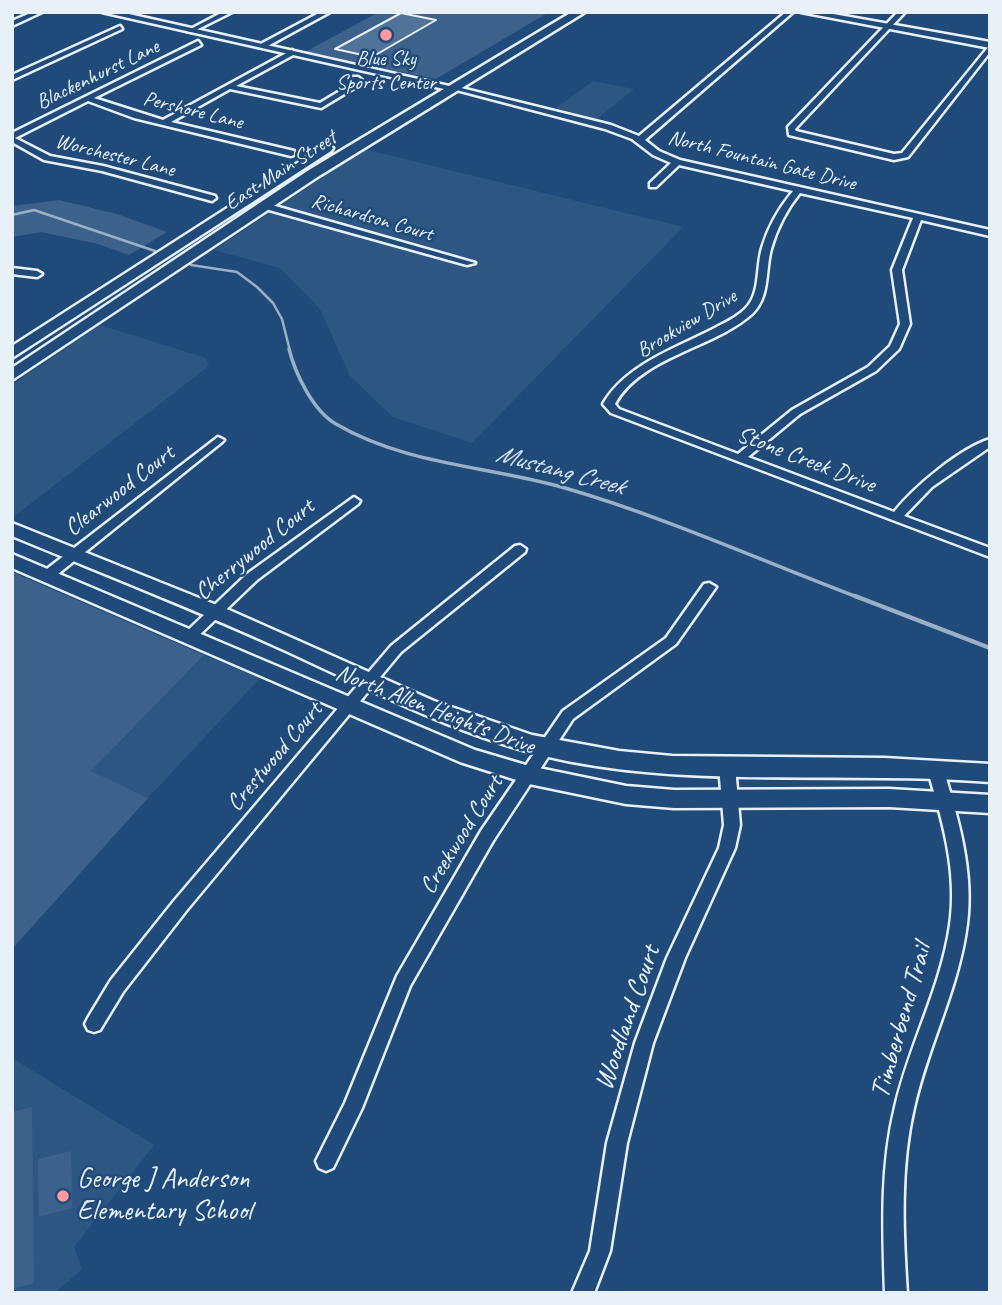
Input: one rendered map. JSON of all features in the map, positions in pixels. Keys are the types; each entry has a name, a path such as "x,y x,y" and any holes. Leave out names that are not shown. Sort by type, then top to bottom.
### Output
{"main road":[{"path":"417,94 560,12"},
{"name":"East Main Street","path":"12,375 265,206 580,12"},
{"path":"525,34 539,37"},
{"name":"East Main Street","path":"12,354 340,141"},
{"path":"49,350 44,345 49,340 98,307 115,286"},
{"path":"12,366 31,353 33,349 29,343"},
{"name":"North Allen Heights Drive","path":"12,529 213,611 369,680 494,731 546,748 602,758 727,766 935,768 990,773"},
{"name":"North Allen Heights Drive","path":"12,560 188,638 468,756 529,775 633,796 945,800 990,804"}],"street":[{"path":"12,24 39,12"},
{"path":"106,12 125,14 190,31 453,88"},
{"path":"190,31 229,12"},
{"path":"261,46 327,12"},
{"path":"640,140 790,12"},
{"path":"805,12 888,27 990,46 907,154 902,156 799,136 790,131 888,27 902,12"},
{"path":"12,78 120,28"},
{"name":"Blackenhurst Lane","path":"12,138 198,43"},
{"path":"165,122 292,52"},
{"path":"229,87 321,106 360,82 355,79"},
{"name":"North Fountain Gate Drive","path":"453,88 608,127 640,140 656,153 677,162 990,233"},
{"name":"Pershore Lane","path":"89,99 165,122 291,153"},
{"name":"Worchester Lane","path":"12,138 47,158 103,169 212,198"},
{"path":"653,185 677,162"},
{"name":"Brookview Drive","path":"609,404 611,397 643,371 668,355 736,321 754,306 761,290 766,250 779,215 798,190"},
{"name":"Richardson Court","path":"265,206 470,263"},
{"path":"740,458 796,412 872,369 895,347 905,324 897,270 918,217"},
{"path":"12,271 37,274"},
{"name":"Stone Creek Drive","path":"609,404 615,411 990,553"},
{"name":"Clearwood Court","path":"48,575 218,440"},
{"path":"897,517 919,492 990,442"},
{"name":"Cherrywood Court","path":"188,638 213,611 278,556 355,501"},
{"name":"Crestwood Court","path":"94,1024 117,986 180,906 369,680 409,637 520,549"},
{"name":"Creekwood Court","path":"326,1161 352,1108 403,982 487,836 568,715 671,641 709,587"},
{"name":"Woodland Court","path":"583,1293 600,1251 615,1156 644,1043 676,958 727,848 732,825 727,766"},
{"name":"Timberbend Trail","path":"896,1293 892,1195 904,1109 935,1004 947,975 959,923 958,859 935,768"}],"shaded area":[{"path":"379,12 549,12 436,79 305,52"},
{"path":"593,81 634,89 597,119 556,108"},
{"path":"364,149 683,227 472,443 393,417 350,376 320,309 280,268 214,250"},
{"path":"59,200 117,214 167,232 129,255 98,244 41,232 12,237 12,206"},
{"path":"100,325 206,358 209,366 12,518 12,385"},
{"path":"12,572 204,655 91,771 148,798 12,949"},
{"path":"204,655 260,678 148,798 90,771"},
{"name":"George J Anderson Elementary School","path":"12,1058 154,1145 74,1247 82,1269 55,1293 12,1293"},
{"path":"32,1107 34,1283 12,1289 12,1112"},
{"path":"71,1151 72,1208 39,1217 38,1159"}],"building":[{"name":"Blue Sky Sports Center","path":"401,13 436,20 372,57 335,49"}],"waterway":[{"name":"Mustang Creek","path":"12,215 34,210 155,251"},
{"name":"Mustang Creek","path":"191,265 237,272 257,287 273,303 282,319 290,351"},
{"name":"Mustang Creek","path":"289,349 300,380 320,410 336,424 363,438 419,456 565,488 676,526 860,598"},
{"name":"Mustang Creek","path":"855,596 990,648"}],"place":[{"name":"Blue Sky Sports Center","path":"386,35"},
{"name":"George J Anderson Elementary School","path":"63,1196"}]}
